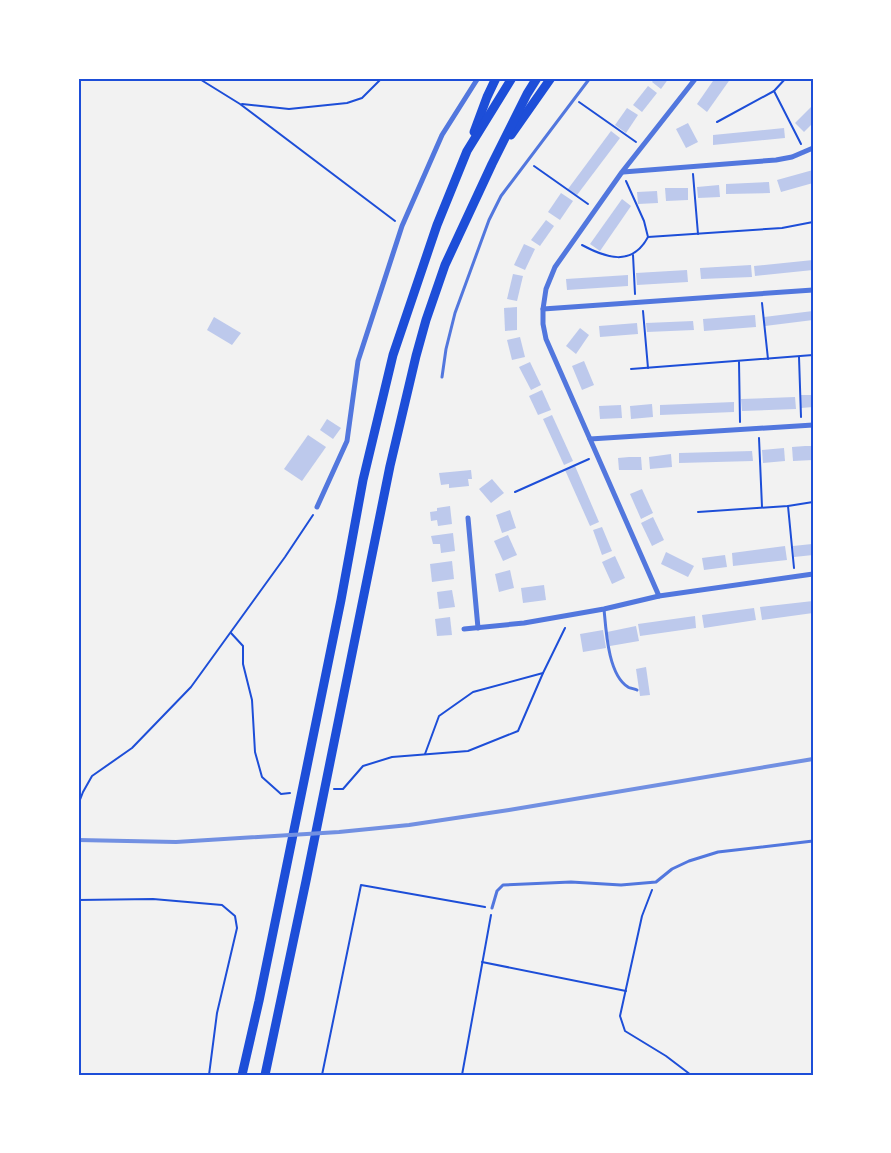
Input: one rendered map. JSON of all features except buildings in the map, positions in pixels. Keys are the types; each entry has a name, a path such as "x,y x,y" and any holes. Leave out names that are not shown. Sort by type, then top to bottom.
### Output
{"highway":[{"path":"242,1075 341,600 363,480 393,355 437,225 496,78"},
{"path":"466,151 512,78"},
{"path":"265,1075 390,466 416,356 445,265 526,94 537,78"},
{"path":"492,164 551,78"}],"street":[{"path":"317,507 347,441 358,361 402,226 442,135 478,78"},
{"path":"659,596 546,339 543,309 546,289 555,267 622,172 696,78"},
{"path":"622,172 776,160 792,157 813,148"},
{"path":"543,309 813,290"},
{"path":"590,439 813,425"},
{"path":"468,518 478,628"},
{"path":"464,629 524,623 604,609 659,596 813,574"}],"lane":[{"path":"442,377 455,313 489,220 501,196 590,78"},
{"path":"604,609 606,632 615,672 628,687 637,690"},
{"path":"492,909 497,891 503,885 571,882 621,885 656,882 672,869 718,852 813,841"}],"path":[{"path":"198,78 240,104 402,226"},
{"path":"240,104 289,109 347,103 362,98 382,78"},
{"path":"717,122 774,91 786,78"},
{"path":"774,91 805,152"},
{"path":"574,99 642,147"},
{"path":"527,161 596,209"},
{"path":"693,166 698,234"},
{"path":"574,241 595,252 615,258 633,255 644,245 648,237 644,221 622,172"},
{"path":"648,237 782,228 813,222"},
{"path":"633,255 635,303"},
{"path":"761,294 768,359"},
{"path":"643,302 648,368"},
{"path":"632,369 813,356"},
{"path":"799,357 801,426"},
{"path":"740,362 740,429"},
{"path":"759,428 762,507"},
{"path":"515,492 598,455"},
{"path":"698,512 788,506 813,502"},
{"path":"788,506 795,576"},
{"path":"78,805 92,776 132,748 192,687 285,557 317,507"},
{"path":"333,789 343,789 363,766 392,757 468,751 518,731 565,628"},
{"path":"231,633 243,646 243,664 252,700 255,752 262,777 281,794 292,793"},
{"path":"424,754 439,716 473,692 543,673"},
{"path":"656,882 642,916 620,1016 625,1031 666,1056 691,1075"},
{"path":"322,1075 361,885 492,909 462,1075"},
{"path":"78,900 153,899 222,905 236,916 237,928 216,1013 209,1075"},
{"path":"482,962 626,991"}],"railway":[{"path":"78,840 176,842 339,832 409,825 813,759"}]}
